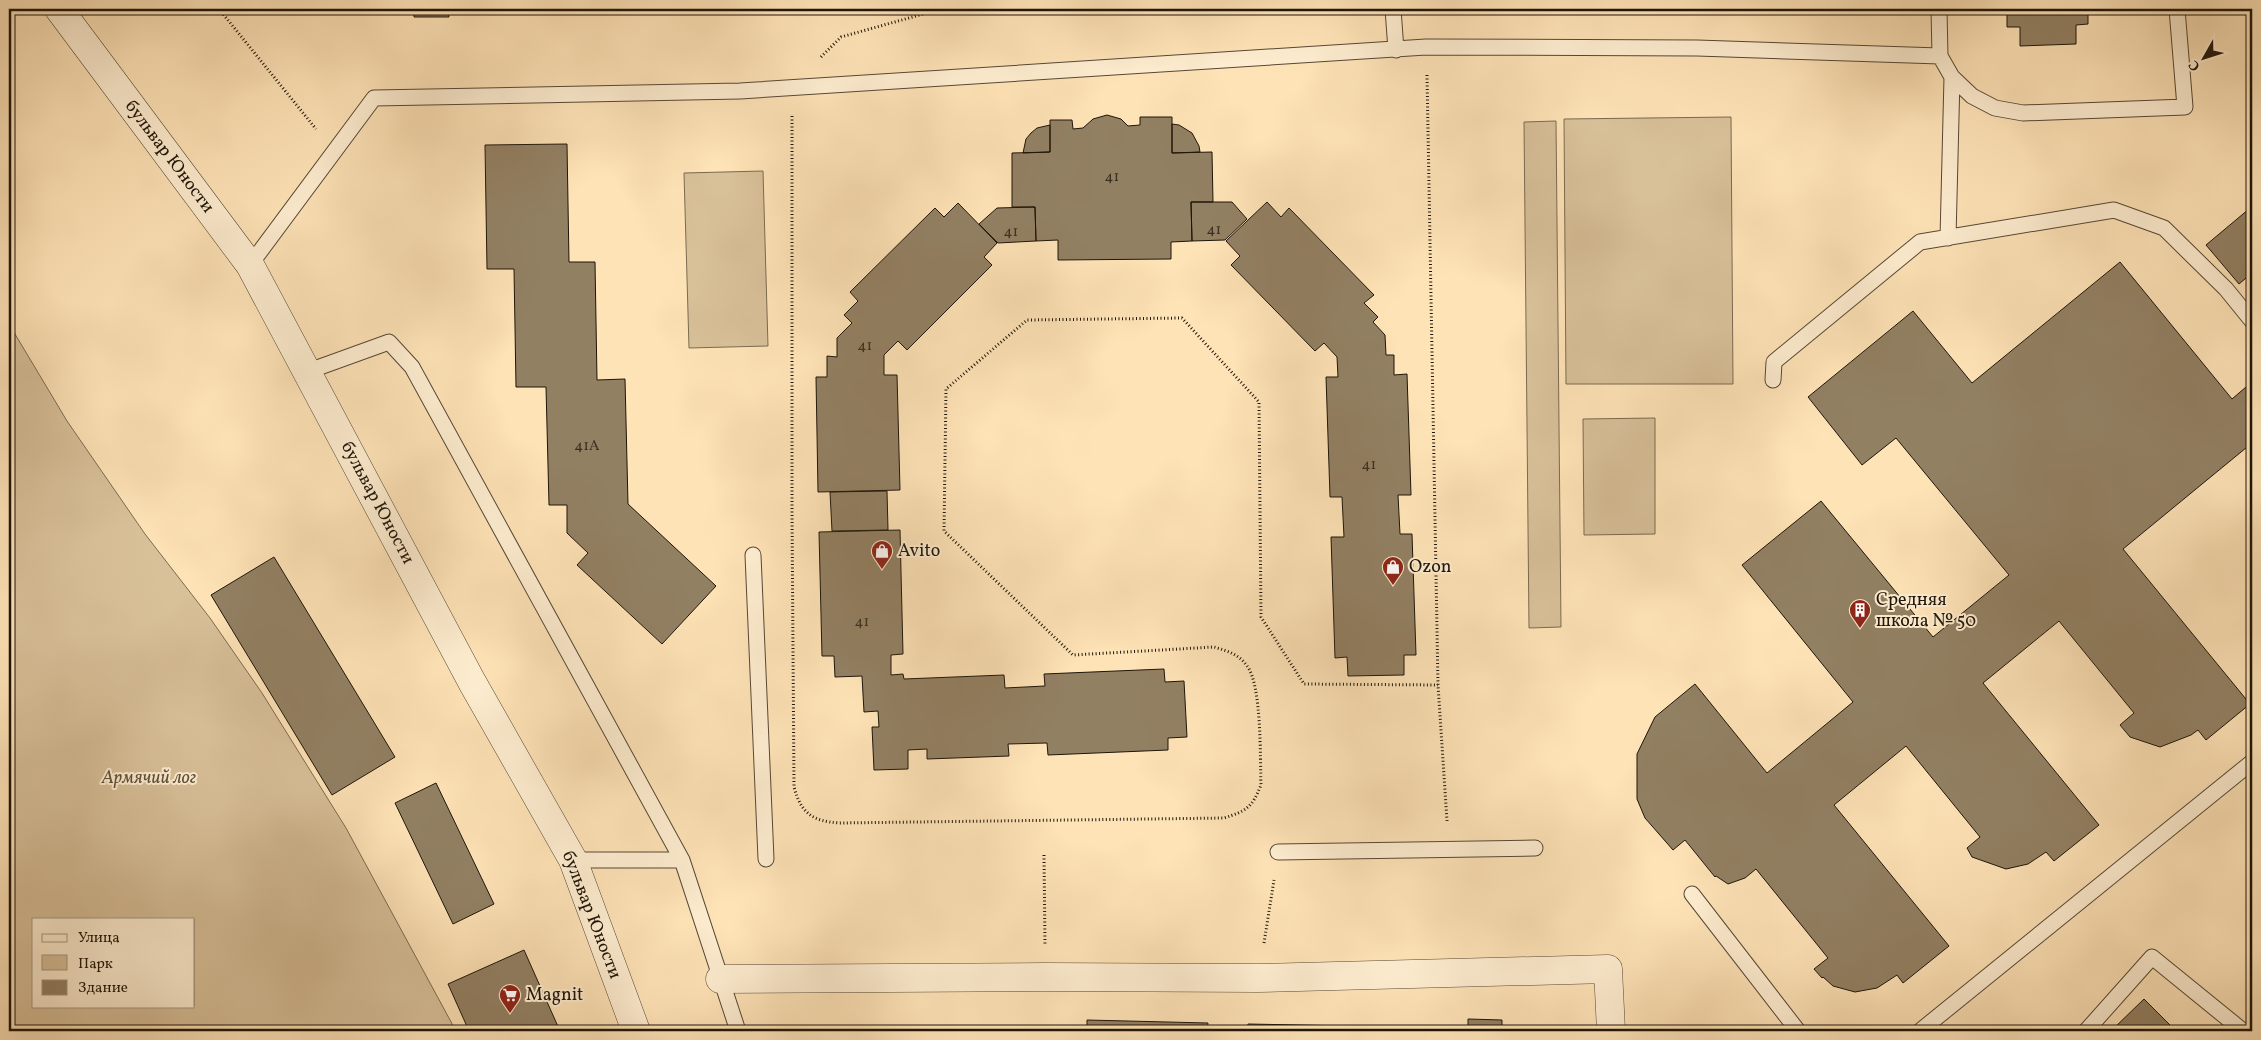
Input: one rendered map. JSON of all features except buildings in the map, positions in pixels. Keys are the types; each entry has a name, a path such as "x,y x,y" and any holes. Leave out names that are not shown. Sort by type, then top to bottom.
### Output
{"street":[{"name":"бульвар Юности","path":"58,9 250,265 472,682 573,860 636,1031"},
{"path":"720,980 1046,977 1258,978 1608,969 1611,1031"}],"lane":[{"path":"1394,9 1396,50"},
{"path":"1939,9 1940,56 1952,77 1972,96 1994,108 2023,113 2185,107 2177,9"},
{"path":"250,265 374,98 636,94 792,88 1426,47 1697,48 1940,56"},
{"path":"1948,238 1952,77"},
{"path":"1773,380 1774,362 1920,242 2114,210 2164,228 2226,289 2252,321"},
{"path":"306,372 389,342 412,367 682,860 738,1031"},
{"path":"753,555 766,859"},
{"path":"1920,1031 2251,767"},
{"path":"1278,852 1535,848"},
{"path":"573,860 682,860"},
{"path":"1692,894 1798,1031"},
{"path":"2086,1031 2152,957 2243,1031"}],"path":[{"path":"219,9 334,152"},
{"path":"941,9 841,37 792,88 794,787 798,801 809,815 822,822 839,823 1224,818 1245,811 1256,800 1261,785 1256,686 1248,666 1233,652 1214,648 1073,655 944,531 946,389 1027,320 1182,318 1259,402 1261,617 1304,684 1438,685"},
{"path":"1426,47 1438,685 1449,849"},
{"path":"1258,978 1278,852"},
{"path":"1044,855 1046,977"}],"green space":[{"path":"1731,117 1733,384 1566,384 1564,119"},
{"path":"1556,121 1561,627 1529,628 1524,122"},
{"path":"763,171 768,346 689,348 684,173"},
{"name":"Армячий лог","path":"9,324 67,421 145,534 210,618 262,693 346,828 456,1031 9,1031"},
{"path":"1655,418 1655,534 1584,535 1583,419"}],"place":[{"name":"Avito","path":"882,570"},
{"name":"Ozon","path":"1393,586"},
{"name":"Средняя школа № 50","path":"1860,629"},
{"name":"Magnit","path":"510,1014"}]}
